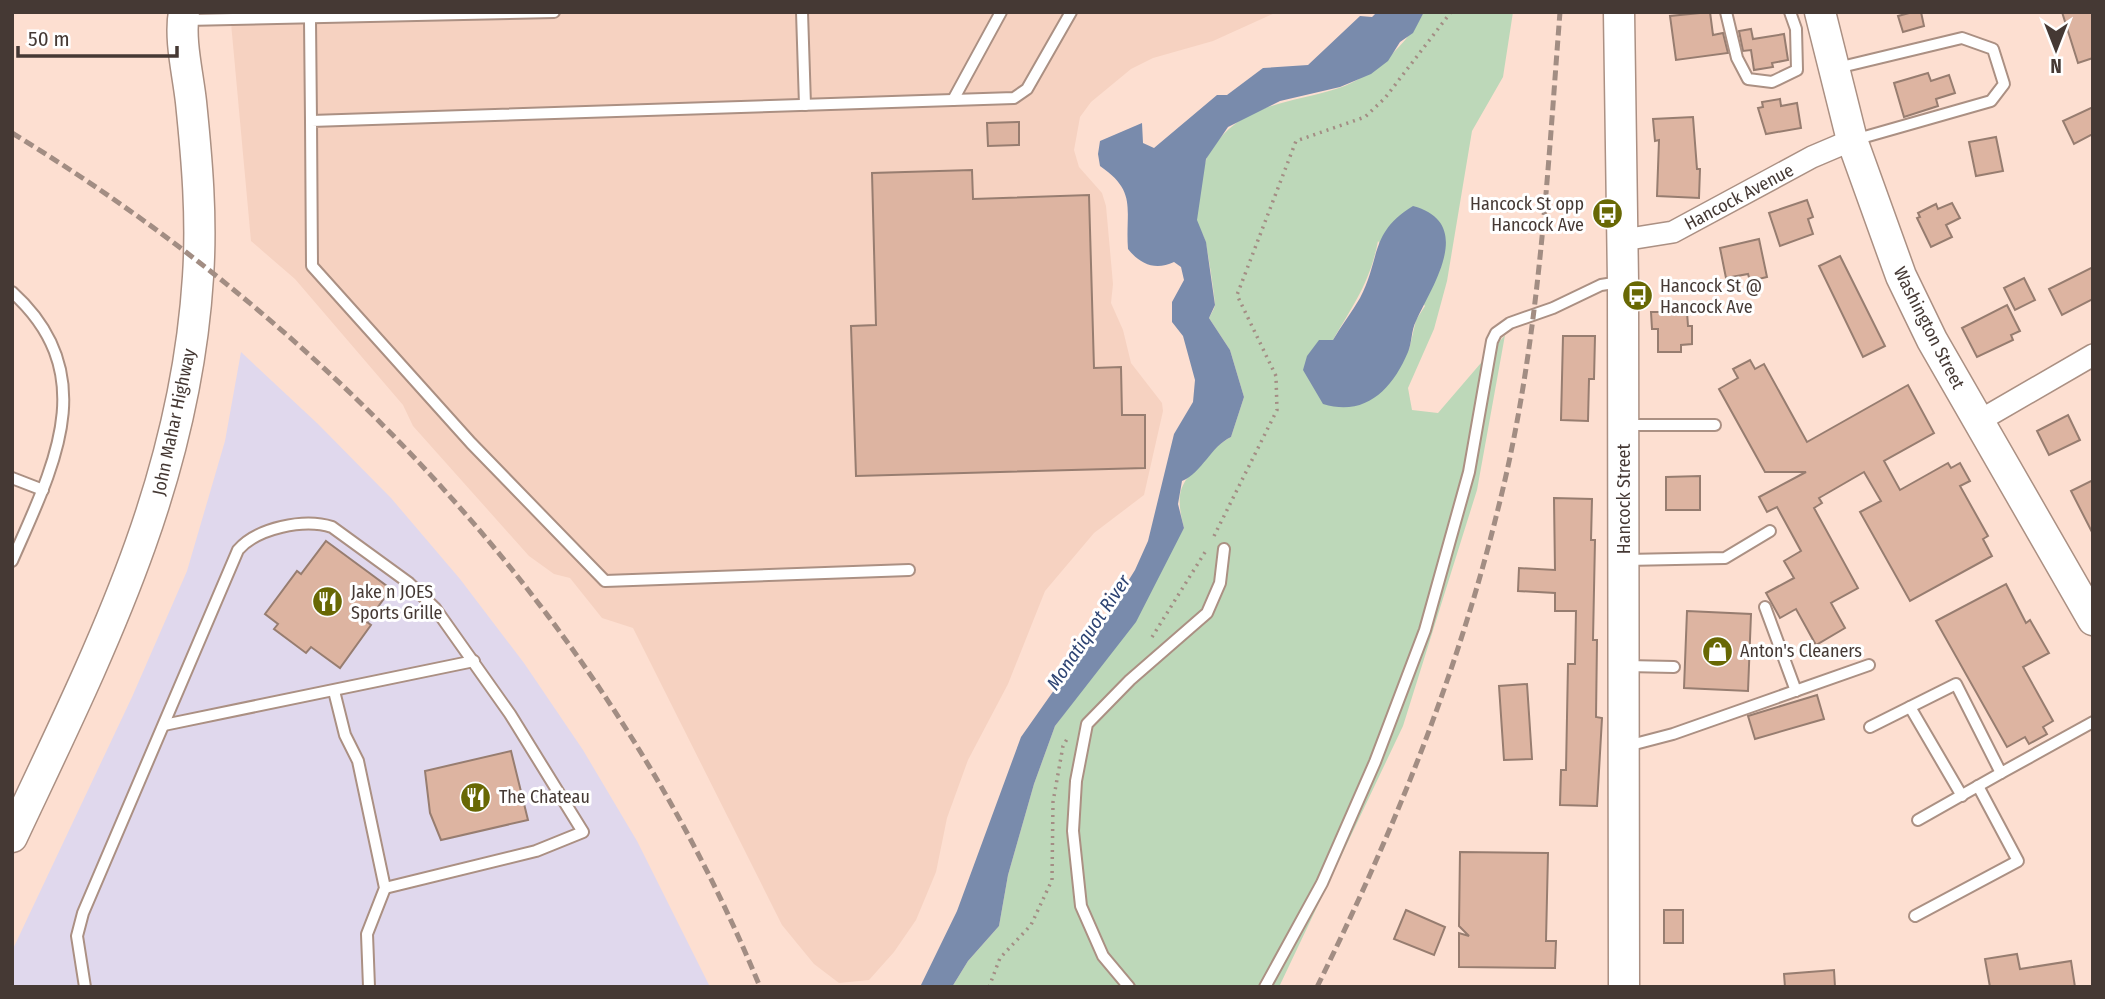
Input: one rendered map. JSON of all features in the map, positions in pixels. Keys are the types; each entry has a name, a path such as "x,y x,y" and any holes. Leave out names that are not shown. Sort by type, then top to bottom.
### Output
{"main road":[{"name":"Hancock Street","path":"1619,12 1623,240 1624,987"},
{"name":"Washington Street","path":"1820,12 1852,140 1901,276 1932,340 2093,620"},
{"name":"John Mahar Highway","path":"12,837 122,598 159,497 180,413 192,342 200,225 182,15"}],"street":[{"name":"Hancock Avenue","path":"1623,240 1673,232 1812,157 1852,140"},
{"path":"1979,421 2093,355"}],"lane":[{"path":"182,15 310,20 554,12"},
{"path":"802,12 805,105"},
{"path":"953,100 1001,12"},
{"path":"311,121 1014,98 1027,89 1071,12"},
{"path":"1726,12 1737,58 1748,79 1772,82 1797,70 1796,29 1790,12"},
{"path":"310,20 312,266 471,443 605,581 909,570"},
{"path":"1834,69 1962,38 1993,49 2004,84 1991,101 1852,140"},
{"path":"1265,987 1322,883 1375,762 1425,630 1469,472 1492,341 1496,332 1510,323 1553,308 1601,285 1623,282"},
{"path":"12,292 46,333 61,376 62,430 57,454 12,561"},
{"path":"1623,425 1715,425"},
{"path":"12,478 43,490"},
{"path":"85,987 77,936 79,923 238,550 256,535 311,523 332,527 409,583 435,608 474,661 583,832 536,851 385,888"},
{"path":"1623,560 1726,558 1770,531"},
{"path":"1129,987 1102,956 1081,906 1073,831 1076,781 1087,724 1130,680 1207,613 1220,583 1224,549"},
{"path":"1765,607 1796,691"},
{"path":"164,725 474,661"},
{"path":"1624,666 1674,667"},
{"path":"1624,747 1673,734 1870,666"},
{"path":"1870,727 1956,684 2001,773"},
{"path":"334,691 345,736 358,761 385,888 367,934 369,987"},
{"path":"1910,707 1962,796"},
{"path":"1918,820 2093,722"},
{"path":"1915,916 2018,860 1978,786"}],"path":[{"path":"1271,426 1277,410 1276,376 1268,352 1237,295 1296,141 1365,117 1385,98 1451,12"}],"shaded area":[{"path":"230,12 1277,12 1213,41 1153,58 1131,69 1091,102 1080,117 1074,150 1079,167 1102,193 1106,206 1113,284 1111,303 1123,330 1131,363 1162,403 1163,411 1144,495 1094,533 1045,591 1008,684 968,760 947,818 936,872 916,920 894,952 869,980 839,983 814,964 782,925 633,628 602,618 570,578 554,574 529,556 413,426 403,405 295,279 251,241"},
{"path":"241,352 318,424 391,498 460,579 524,663 583,750 637,841 710,987 12,987 12,951 132,697 187,571 225,441"}],"green space":[{"path":"1424,12 1513,12 1503,77 1472,131 1447,281 1434,329 1408,388 1412,410 1438,413 1505,335 1477,490 1403,726 1279,987 952,987 968,961 999,926 1008,875 1034,784 1055,726 1092,676 1184,528 1180,506 1181,489 1189,475 1231,437 1244,397 1230,350 1209,318 1215,300 1206,244 1197,221 1200,188 1207,157 1219,139 1248,115 1339,88 1364,76 1399,47","holes":["1378,241 1425,306 1416,320 1409,350 1319,340 1333,340 1366,282"]}],"water":[{"path":"1377,12 1424,12 1413,33 1400,42 1388,61 1371,74 1340,87 1280,101 1228,127 1206,159 1197,220 1206,242 1215,305 1209,318 1230,350 1244,397 1231,437 1217,447 1196,472 1182,481 1178,504 1184,528 1136,622 1055,726 1034,784 1008,875 999,926 968,961 952,987 920,987 957,911 1021,737 1107,615 1135,570 1148,541 1174,434 1193,402 1195,380 1183,336 1172,322 1172,302 1184,280 1181,267 1174,262 1160,266 1148,264 1128,249 1125,193 1112,175 1100,166 1100,141 1142,123 1143,143 1154,148 1217,95 1227,95 1263,68 1308,65 1360,16 1372,17"},
{"path":"1413,206 1432,214 1442,226 1446,241 1439,274 1414,325 1408,352 1394,378 1375,397 1352,407 1323,404 1303,370 1307,356 1319,340 1333,340 1367,284 1382,236 1399,216"}],"building":[{"path":"1710,12 1713,35 1723,33 1728,53 1676,60 1670,16"},
{"path":"1921,12 1924,26 1903,32 1898,16"},
{"path":"2062,12 2093,12 2093,58 2078,63"},
{"path":"1751,29 1753,39 1784,34 1788,60 1772,63 1773,67 1754,70 1751,50 1743,51 1739,31"},
{"path":"1928,73 1931,81 1949,75 1955,93 1936,99 1938,106 1904,117 1894,83"},
{"path":"1780,99 1781,106 1797,103 1801,128 1766,134 1758,108 1763,107 1762,102"},
{"path":"2093,107 2093,134 2074,144 2063,121"},
{"path":"1693,117 1697,169 1700,169 1699,198 1657,196 1659,140 1655,141 1653,119"},
{"path":"1019,122 1019,145 988,146 987,123"},
{"path":"1996,137 2003,171 1976,176 1969,142"},
{"path":"972,170 973,199 1089,195 1094,368 1121,367 1122,415 1145,415 1145,468 856,476 851,326 876,325 872,173"},
{"path":"1807,200 1813,217 1808,219 1813,234 1780,246 1769,213"},
{"path":"1952,203 1960,218 1946,225 1952,237 1931,247 1917,218 1920,217 1918,213 1936,204 1938,209"},
{"path":"1759,239 1767,277 1750,281 1748,274 1726,278 1720,248"},
{"path":"1840,256 1885,346 1863,357 1819,266"},
{"path":"2093,267 2093,299 2062,315 2049,289"},
{"path":"2024,278 2035,300 2015,310 2004,288"},
{"path":"2007,305 2020,331 2011,335 2013,340 1977,357 1962,328"},
{"path":"1651,312 1687,312 1688,326 1692,326 1692,344 1681,345 1681,352 1658,352 1658,329 1652,329"},
{"path":"1563,336 1595,336 1594,379 1589,379 1588,421 1561,420"},
{"path":"1750,360 1755,369 1764,364 1807,442 1908,385 1934,433 1884,461 1900,490 1948,463 1951,468 1960,463 1970,481 1960,486 1988,536 1983,539 1992,556 1910,601 1860,512 1881,501 1864,472 1819,498 1822,503 1814,508 1858,588 1831,603 1845,628 1816,645 1796,609 1780,618 1766,593 1794,578 1784,561 1801,551 1777,507 1767,512 1759,497 1806,472 1765,472 1719,389 1738,378 1733,369"},
{"path":"2068,415 2080,440 2049,455 2037,431"},
{"path":"1700,476 1700,510 1666,510 1666,477"},
{"path":"2093,480 2093,534 2071,491"},
{"path":"1554,498 1592,499 1591,540 1595,540 1593,640 1597,640 1596,717 1602,718 1597,806 1560,805 1561,770 1566,770 1568,664 1575,664 1576,611 1555,611 1555,593 1518,591 1519,568 1555,570"},
{"name":"Jake n JOES Sports Grille","path":"326,541 391,589 367,622 371,625 340,668 311,647 306,653 274,629 278,624 265,614 297,571 301,574"},
{"path":"2006,584 2026,623 2030,620 2049,653 2023,667 2053,721 2043,727 2047,734 2029,744 2025,737 2007,747 1936,621"},
{"path":"1687,611 1751,614 1748,691 1684,688"},
{"path":"1527,684 1532,759 1504,760 1499,686"},
{"path":"1817,695 1824,719 1755,739 1748,716"},
{"name":"The Chateau","path":"511,751 528,820 441,840 430,813 425,771"},
{"path":"1460,852 1548,853 1546,941 1556,941 1555,968 1459,967 1459,933 1469,936 1459,926"},
{"path":"1406,910 1445,927 1434,955 1394,939"},
{"path":"1664,910 1683,910 1683,943 1664,943"},
{"path":"2017,954 2020,969 2071,961 2075,987 1990,987 1985,959"},
{"path":"1834,970 1835,987 1785,987 1784,974"}],"railway":[{"path":"1317,987 1372,871 1421,753 1463,632 1498,509 1523,386 1540,262 1560,12"},
{"path":"12,133 132,212 247,300 354,397 454,501 545,612 627,731 699,856 760,987"}],"place":[{"name":"Hancock St opp Hancock Ave","path":"1607,214"},
{"name":"Hancock St @ Hancock Ave","path":"1637,296"},
{"name":"Jake n JOES Sports Grille","path":"328,602"},
{"name":"Anton's Cleaners","path":"1717,651"},
{"name":"The Chateau","path":"476,797"}],"water label":[{"name":"Monatiquot River","path":"1088,632"}]}
